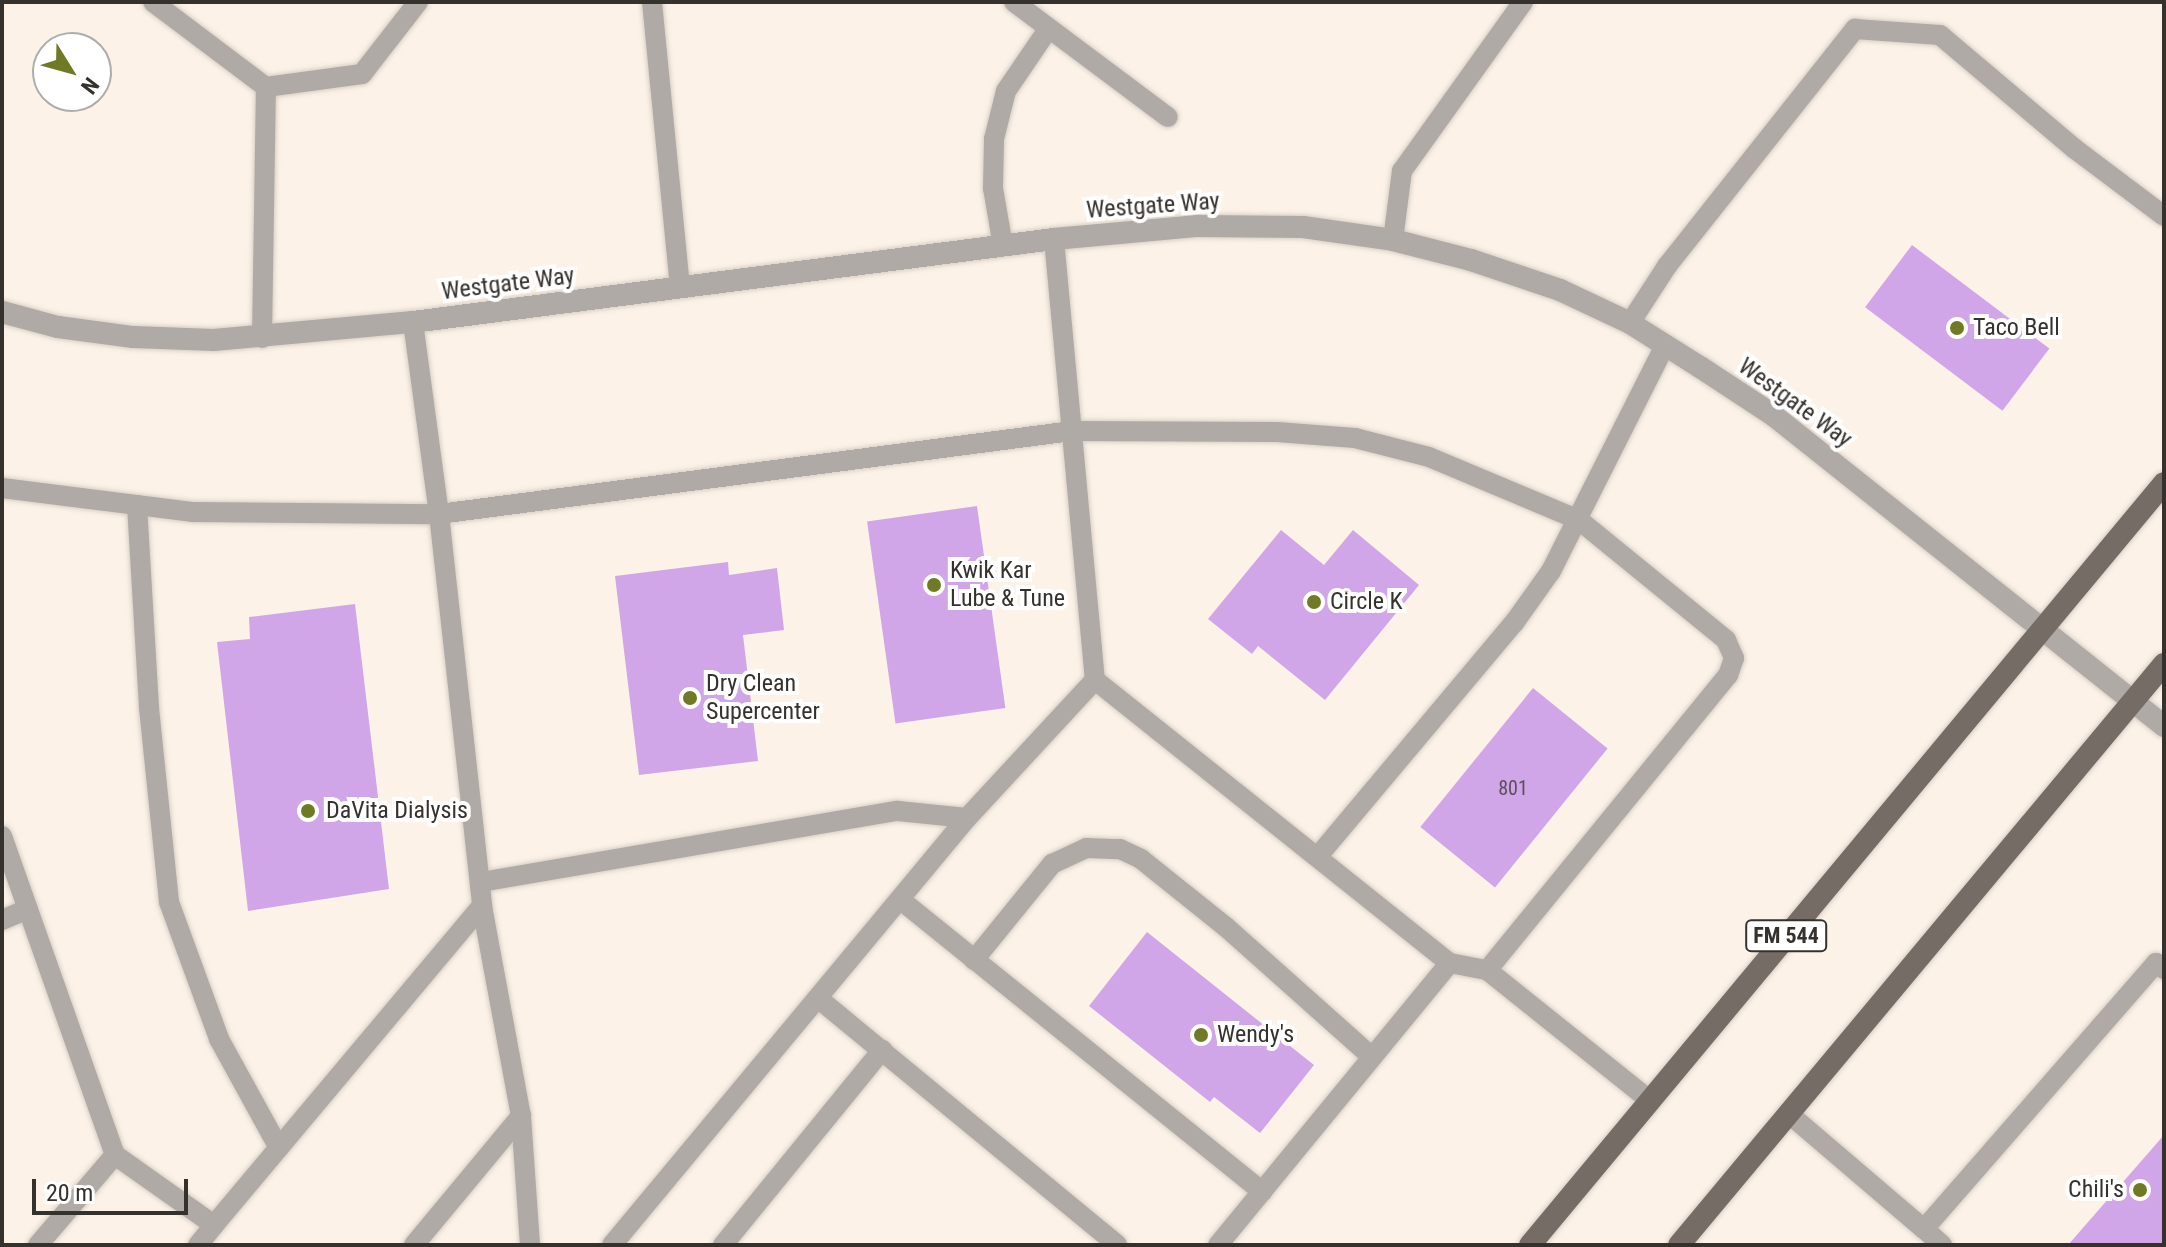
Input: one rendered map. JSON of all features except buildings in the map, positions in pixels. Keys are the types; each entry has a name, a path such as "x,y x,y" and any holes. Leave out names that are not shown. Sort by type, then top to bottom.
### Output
{"main road":[{"name":"FM 544","path":"1530,1245 2164,483"},
{"path":"1679,1245 2164,664"}],"street":[{"name":"Westgate Way","path":"2,312 58,327 133,337 262,338 413,322 1054,239 1198,226 1303,227 1393,240 1471,260 1560,290 1630,323 1665,345 1773,415 2045,628 2164,726"}],"lane":[{"path":"153,2 266,87 362,74 418,2"},
{"path":"652,2 680,288"},
{"path":"1014,2 1168,117"},
{"path":"1393,240 1402,171 1523,2"},
{"path":"1003,246 993,188 994,139 1006,91 1049,28"},
{"path":"1630,323 1667,266 1855,29 1940,35 2075,149 2164,216"},
{"path":"262,338 266,87"},
{"path":"1054,239 1095,680 1319,855 1450,963 1487,970 1649,1100"},
{"path":"413,322 439,514 482,906 521,1116 530,1245"},
{"path":"1319,855 1514,623 1551,571 1665,345"},
{"path":"2,488 193,512 439,514 1072,431 1277,432 1355,438 1429,457 1579,520 1726,640 1734,658 1733,666 1487,970"},
{"path":"137,505 149,708 169,902 219,1039 279,1148"},
{"path":"612,1245 902,901 967,818 1095,680"},
{"path":"481,882 898,811 967,818"},
{"path":"2,836 115,1155 214,1225"},
{"path":"974,960 1052,864 1086,848 1120,849 1141,859 1226,927 1372,1057"},
{"path":"902,901 1262,1192"},
{"path":"198,1245 482,906"},
{"path":"2,920 28,909"},
{"path":"1218,1245 1450,963"},
{"path":"1924,1229 2156,963 2164,969"},
{"path":"819,999 1117,1245"},
{"path":"723,1245 882,1050"},
{"path":"1788,1113 1942,1245"},
{"path":"414,1245 521,1116"},
{"path":"38,1245 115,1155"}],"place":[{"name":"Taco Bell","path":"1957,328"},
{"name":"Kwik Kar Lube & Tune","path":"934,585"},
{"name":"Circle K","path":"1314,602"},
{"name":"Dry Clean Supercenter","path":"690,698"},
{"name":"DaVita Dialysis","path":"308,811"},
{"name":"Wendy's","path":"1201,1035"},
{"name":"Chili's","path":"2140,1190"}]}
